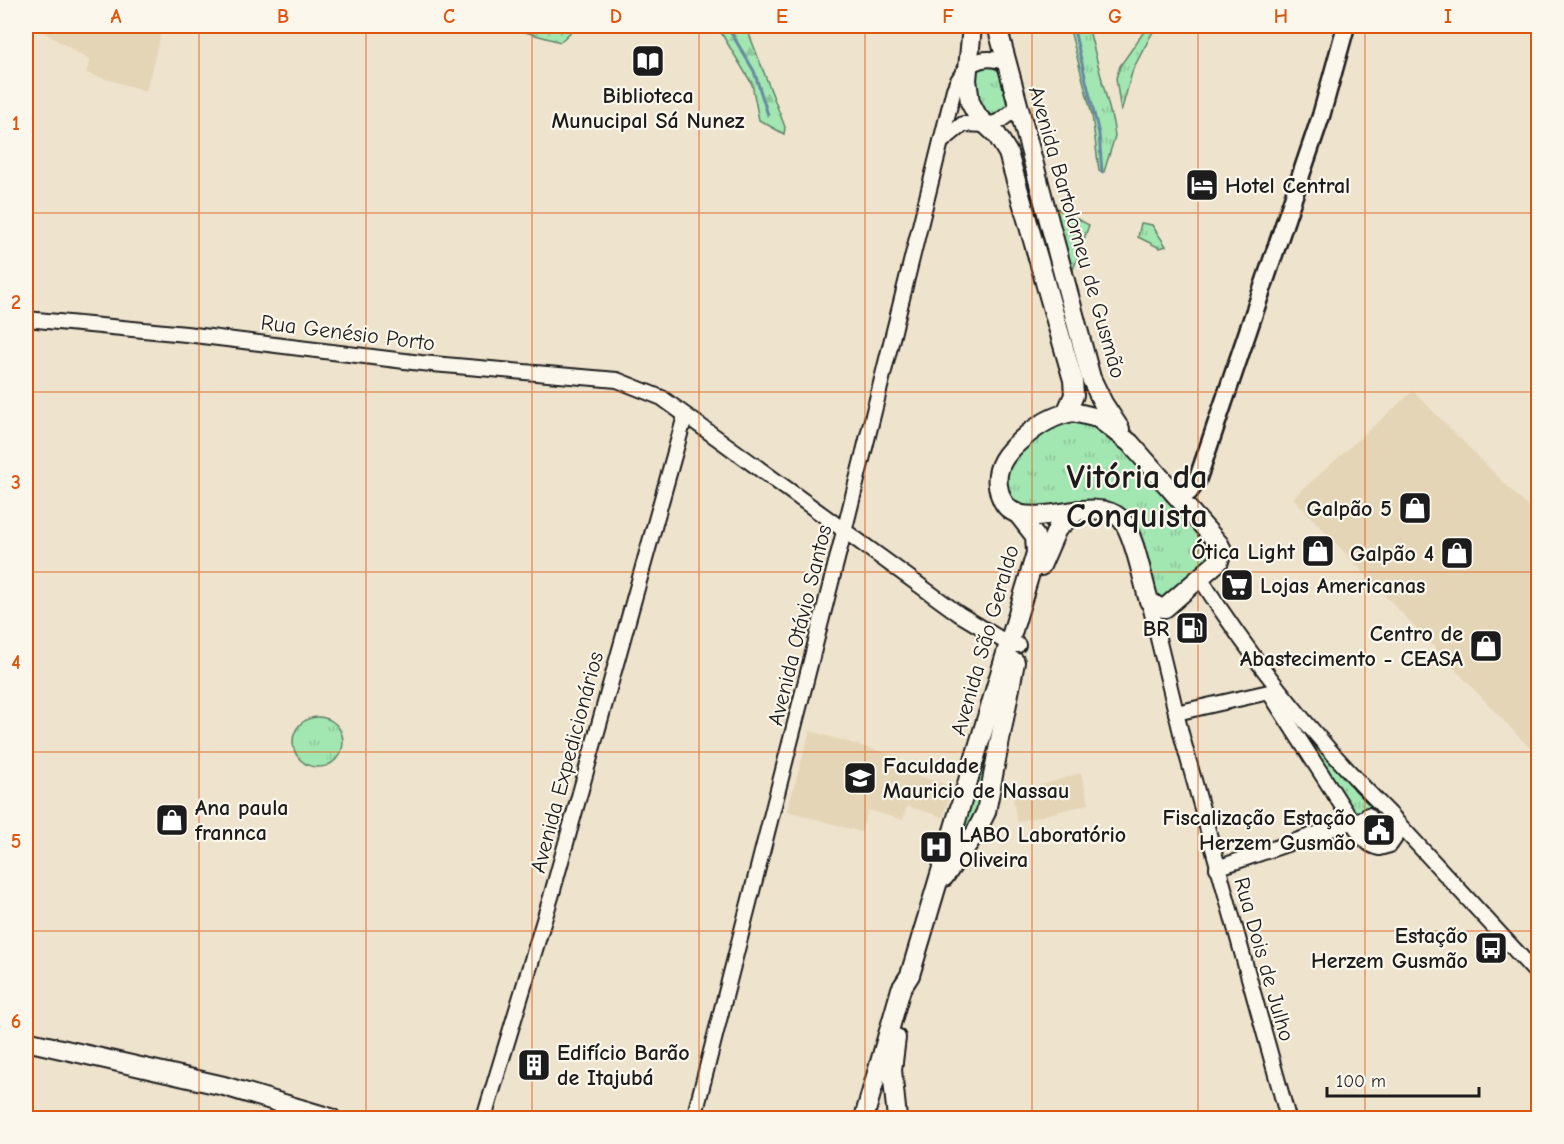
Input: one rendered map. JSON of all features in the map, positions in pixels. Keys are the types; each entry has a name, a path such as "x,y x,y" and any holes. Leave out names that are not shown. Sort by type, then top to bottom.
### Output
{"main road":[{"name":"Avenida Bartolomeu de Gusmão","path":"972,26 967,89 970,102 978,117 997,135 1008,153 1073,380 1074,395 1066,413"},
{"name":"Avenida Bartolomeu de Gusmão","path":"997,26 1017,108 1042,189 1091,378 1102,403 1130,443"},
{"path":"1174,494 1189,492 1197,482 1321,116 1347,26"},
{"path":"1017,513 1044,517 1078,510 1104,511 1122,520 1149,601 1158,608 1165,608 1219,561 1222,550 1130,443 1090,415 1073,411 1066,413"},
{"name":"Avenida São Geraldo","path":"936,888 975,834 986,812 1014,644 1037,546 1033,531 1004,501 999,491 996,478 999,465 1024,437 1042,424 1066,413"},
{"name":"Avenida São Geraldo","path":"864,1119 901,988 910,975 1014,644 1050,541 1057,529 1078,510"},
{"path":"870,1094 879,1107 896,1110 892,1070 896,1039 909,992 910,975"},
{"path":"26,1041 224,1086 331,1119"}],"street":[{"path":"968,66 984,58 1006,63"},
{"name":"Avenida Otávio Santos","path":"694,1119 845,530 954,89 959,75 968,66"},
{"path":"941,142 963,124 987,125 998,122 1017,108"},
{"name":"Rua Genésio Porto","path":"26,319 186,334 421,363 616,380 662,398 959,614 1014,644"},
{"name":"Avenida Expedicionários","path":"484,1119 551,897 685,416"},
{"path":"1200,578 1302,720 1539,975"},
{"name":"Rua Dois de Julho","path":"1149,601 1217,868 1288,1119"},
{"path":"1176,713 1266,692 1273,697 1362,837 1373,847 1384,847 1397,835 1394,819"},
{"path":"1217,868 1377,812 1394,819"},
{"path":"1362,837 1363,823 1368,815"}],"shaded area":[{"path":"33,26 163,26 146,91 86,73 90,60"},
{"name":"Centro de Abastecimento - CEASA","path":"1413,391 1538,517 1538,757 1293,498"},
{"name":"Faculdade Mauricio de Nassau","path":"810,731 900,757 897,770 952,786 943,817 907,806 903,820 868,810 861,832 787,811"},
{"path":"1081,773 1089,804 1017,822 1012,794"}],"green space":[{"path":"504,26 577,26 560,42"},
{"path":"717,26 746,26 785,127 784,134 759,120 752,84"},
{"path":"1069,26 1088,26 1113,123 1115,136 1104,172 1099,171 1092,115"},
{"path":"1148,26 1156,26 1133,69 1121,112 1116,78 1120,66"},
{"path":"987,64 1000,72 1007,106 1004,114 991,119 981,113 973,73 979,67"},
{"path":"1055,207 1089,225 1072,273"},
{"path":"1141,223 1152,225 1166,246 1160,248 1138,237"},
{"path":"1090,415 1222,550 1158,607 1122,520 1017,513 999,465 1024,437"},
{"path":"318,717 327,719 338,728 343,742 341,751 332,762 318,767 309,765 298,756 293,742 295,733 304,722"},
{"path":"1318,747 1373,805 1351,818 1310,748"},
{"path":"997,755 991,796 954,855 974,762"}],"waterway":[{"path":"727,26 754,71 768,115"},
{"path":"1073,26 1099,134 1102,172"}],"place":[{"name":"Biblioteca Munucipal Sá Nunez","path":"648,61"},
{"name":"Hotel Central","path":"1202,185"},
{"name":"Galpão 5","path":"1415,508"},
{"name":"Ótica Light","path":"1318,551"},
{"name":"Galpão 4","path":"1457,553"},
{"name":"Lojas Americanas","path":"1237,585"},
{"name":"BR","path":"1192,628"},
{"name":"Centro de Abastecimento - CEASA","path":"1486,646"},
{"name":"Faculdade Mauricio de Nassau","path":"860,778"},
{"name":"Ana paula frannca","path":"172,820"},
{"name":"Fiscalização Estação Herzem Gusmão","path":"1379,830"},
{"name":"LABO Laboratório Oliveira","path":"936,847"},
{"name":"Estação Herzem Gusmão","path":"1491,948"},
{"name":"Edifício Barão de Itajubá","path":"534,1065"}],"district":[{"name":"Vitória da Conquista","path":"1137,496"}]}
